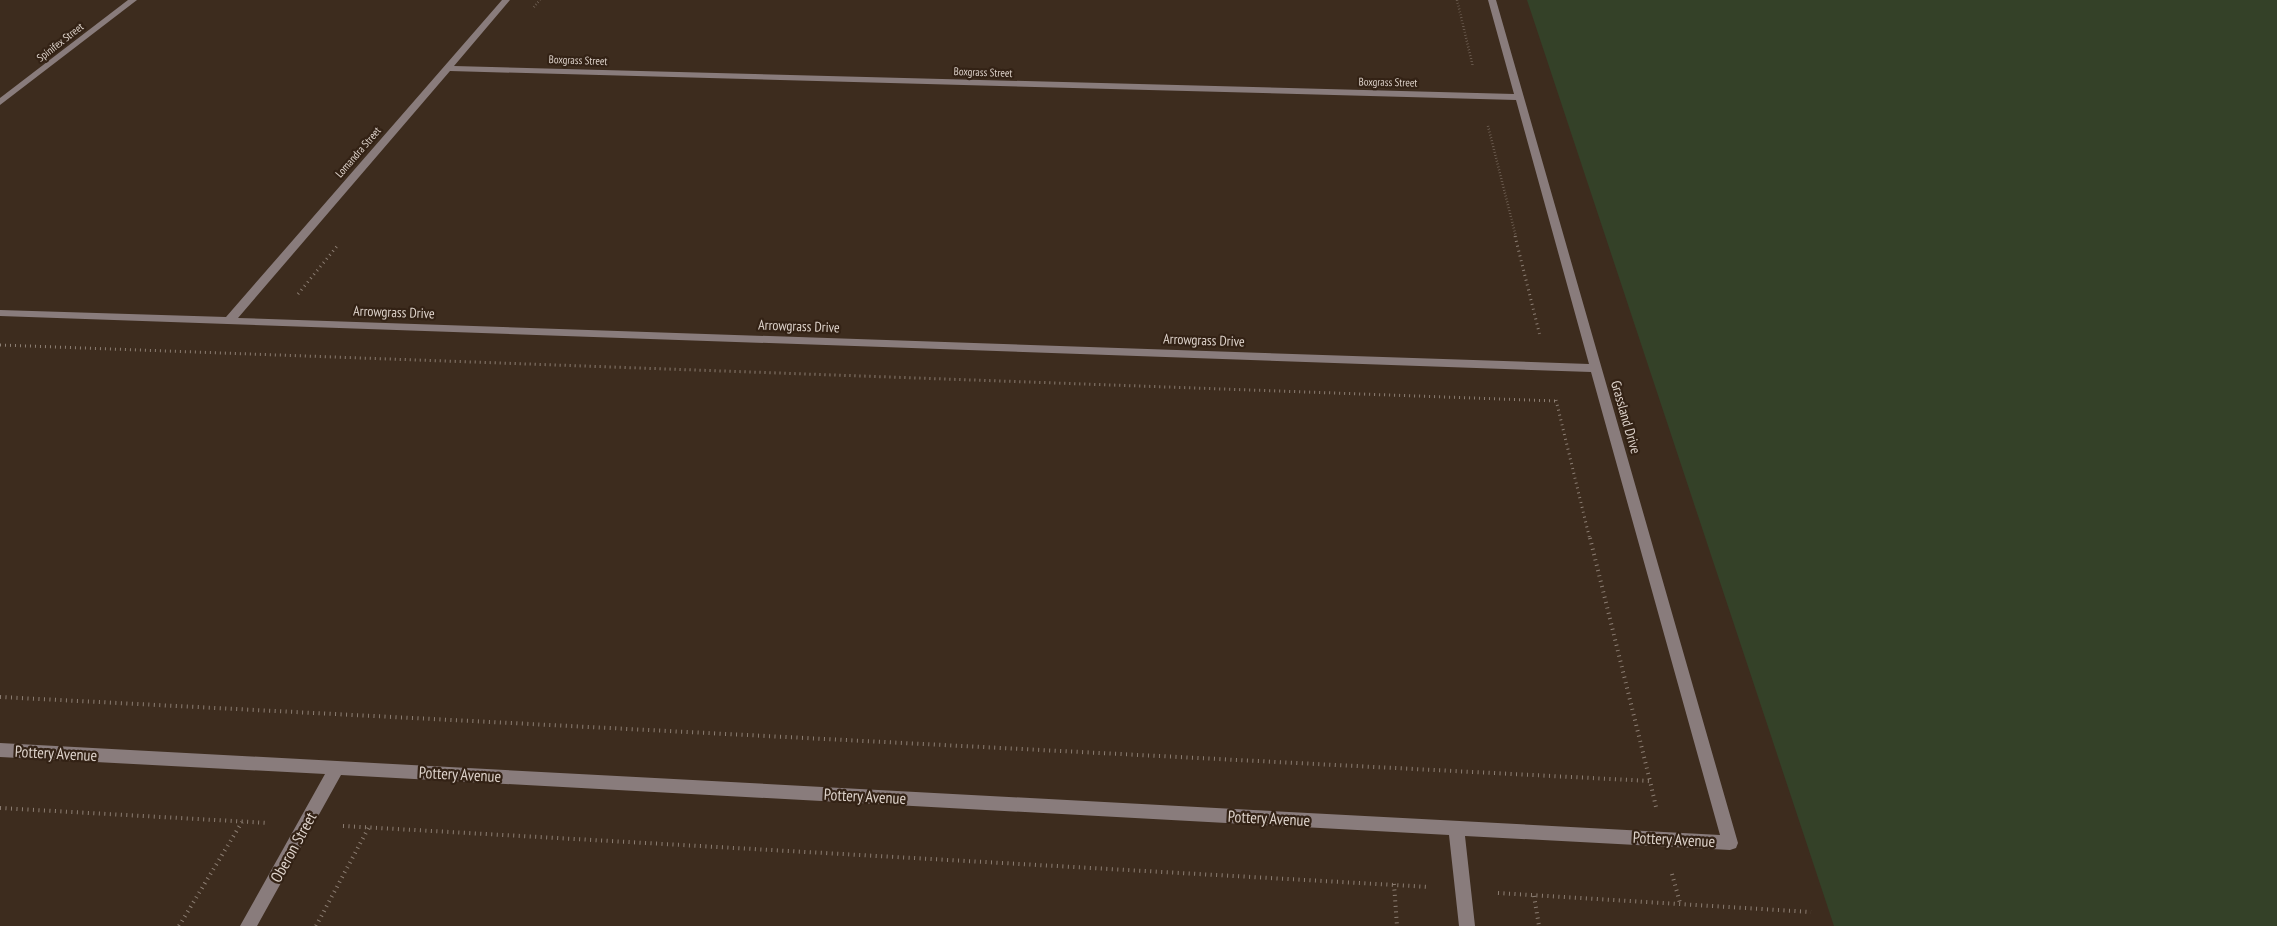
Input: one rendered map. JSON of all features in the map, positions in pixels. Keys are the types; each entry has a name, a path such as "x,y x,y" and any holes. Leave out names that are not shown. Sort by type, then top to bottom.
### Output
{"street":[{"name":"Spinifex Street","path":"0,102 133,0"},
{"name":"Lomandra Street","path":"228,321 506,0"},
{"name":"Grassland Drive","path":"1492,0 1730,843"},
{"name":"Boxgrass Street","path":"447,68 1519,97"},
{"name":"Arrowgrass Drive","path":"0,313 1597,368"},
{"name":"Pottery Avenue","path":"0,750 1730,843"},
{"name":"Oberon Street","path":"248,926 337,767"},
{"path":"1456,828 1467,926"}],"path":[{"path":"0,345 1556,401"},
{"path":"0,697 1650,780 1680,903"},
{"path":"0,808 1394,884 1534,896 1811,912"},
{"path":"179,926 242,822"},
{"path":"316,926 369,827"},
{"path":"1394,884 1398,926"},
{"path":"1534,896 1539,926"}],"green space":[{"path":"1527,0 2277,0 2277,926 1834,926"}]}
